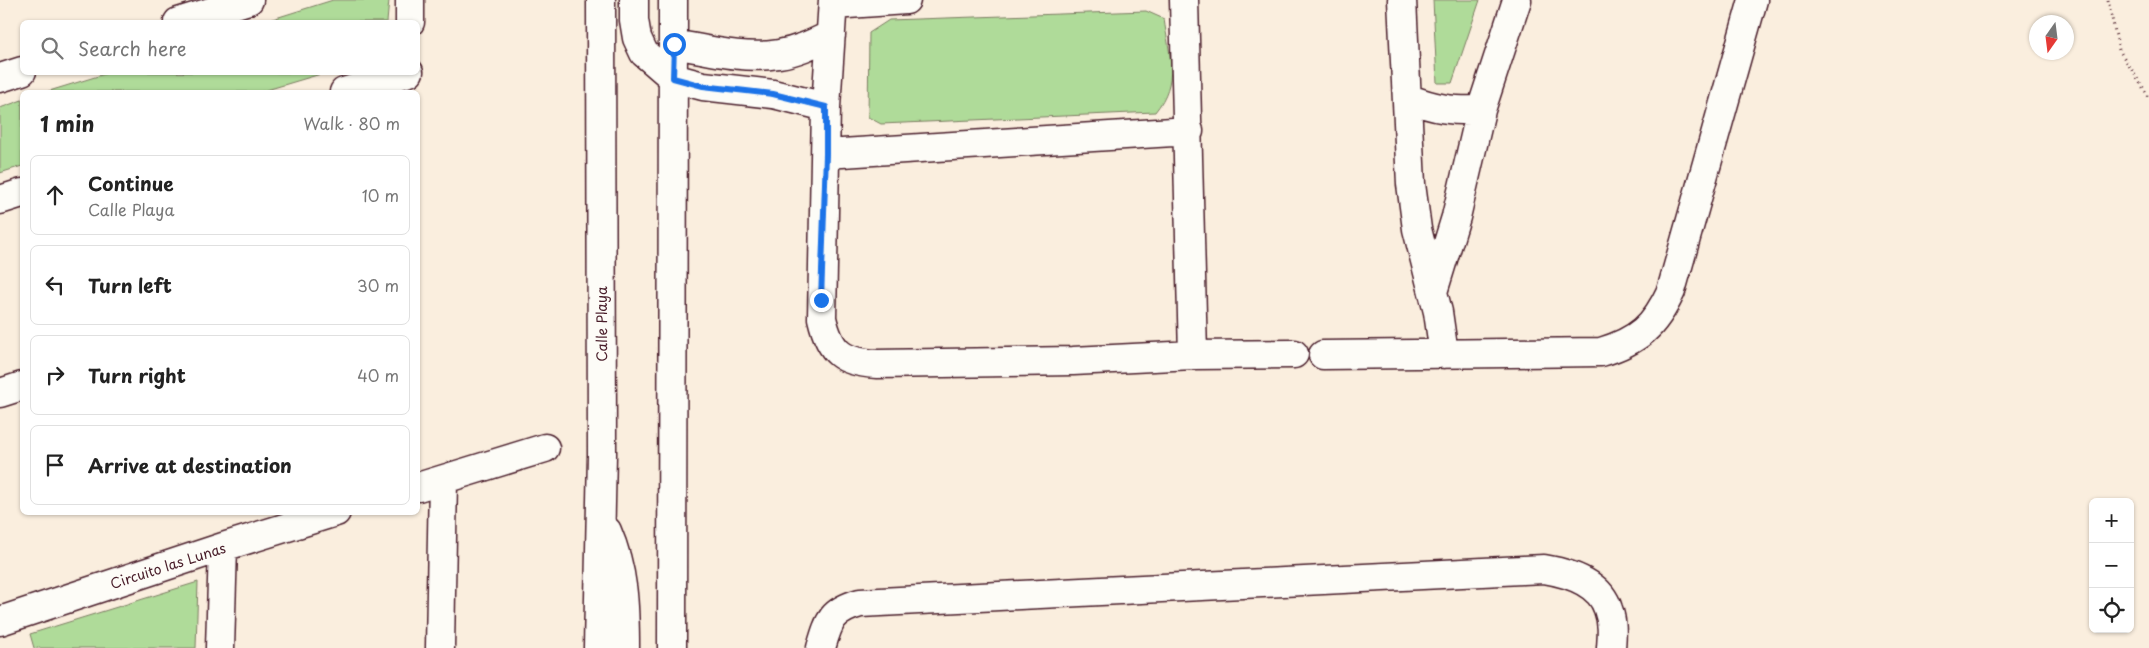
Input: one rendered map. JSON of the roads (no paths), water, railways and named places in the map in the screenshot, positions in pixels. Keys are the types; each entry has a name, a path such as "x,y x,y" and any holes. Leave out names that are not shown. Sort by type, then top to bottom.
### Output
{"street":[{"path":"184,20 249,0"},
{"path":"410,0 410,20"},
{"name":"Calle Playa","path":"598,648 601,519 601,0"},
{"path":"634,0 637,38 644,53 673,78 703,86 773,94 826,107"},
{"path":"672,648 673,0"},
{"path":"906,0 833,2 826,107 822,318 826,336 834,350 844,358 859,363 877,364 1073,362 1194,356 1294,354"},
{"path":"1184,0 1194,356"},
{"path":"1402,0 1408,142 1416,220 1433,292 1444,354"},
{"path":"1433,292 1462,194 1481,110 1517,0"},
{"path":"1323,355 1601,352 1620,346 1635,338 1650,326 1662,310 1671,291 1753,0"},
{"path":"674,44 752,56 794,51 830,35"},
{"path":"0,78 20,72"},
{"path":"350,90 399,75"},
{"path":"408,90 409,75"},
{"path":"1406,98 1429,107 1450,111 1481,110"},
{"path":"826,154 1189,131"},
{"path":"0,200 20,194"},
{"path":"0,393 20,387"},
{"path":"440,648 430,483 545,448"},
{"name":"Circuito las Lunas","path":"0,621 326,515"},
{"path":"601,519 615,550 621,573 625,648"},
{"path":"220,648 223,547"},
{"path":"821,648 832,618 842,608 860,603 1544,570 1563,572 1582,580 1600,595 1608,607 1612,626 1611,648"}]}
